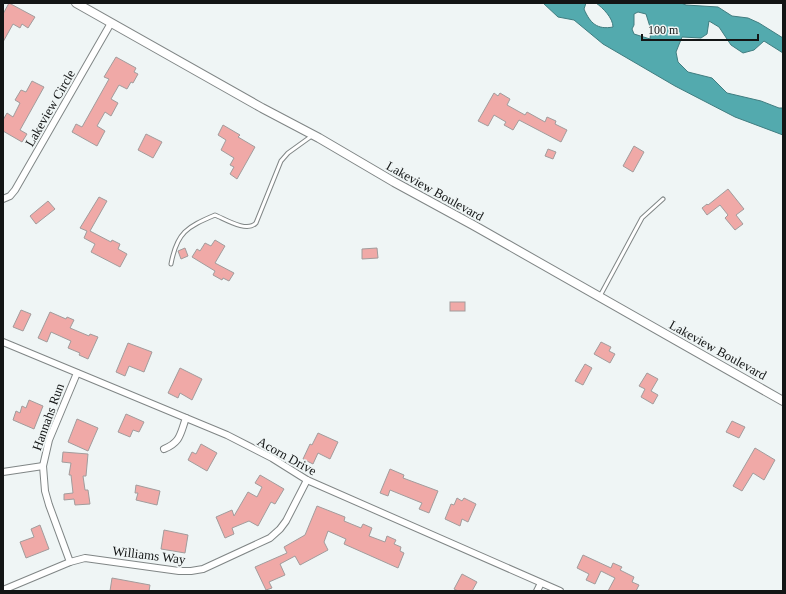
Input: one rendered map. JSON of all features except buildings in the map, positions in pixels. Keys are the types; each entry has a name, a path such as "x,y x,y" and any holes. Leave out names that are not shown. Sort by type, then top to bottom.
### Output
{"street":[{"name":"Lakeview Boulevard","path":"76,3 262,108 313,135 783,401"},
{"name":"Lakeview Circle","path":"3,199 10,196 19,184 112,23"},
{"name":"Acorn Drive","path":"3,342 226,435 272,458 307,480 560,591"},
{"name":"Hannahs Run","path":"70,562 45,491 43,466 49,440 77,373"},
{"path":"164,449 178,441 186,418"},
{"path":"3,472 43,466"},
{"name":"Williams Way","path":"3,590 70,562 86,558 179,570 191,571 202,568 270,538 286,521 307,480"},
{"path":"537,591 541,583"}],"lane":[{"path":"171,264 173,251 182,234 191,226 215,215 239,225 249,227 253,226 256,223 281,161 288,153 313,135"},
{"path":"599,297 642,218 663,199"}],"water":[{"path":"543,3 586,3 584,9 592,22 598,26 607,28 613,27 613,24 607,14 596,3 681,3 686,5 718,7 732,16 748,18 759,23 783,38 783,53 764,41 754,50 743,53 731,45 719,27 709,21 707,34 701,38 682,37 676,52 678,62 688,72 712,78 727,93 783,108 783,135 735,117 675,86 603,44 574,20 558,17","holes":["638,12 646,14 651,30 650,39 634,34 632,29 634,25 634,14"]}]}
